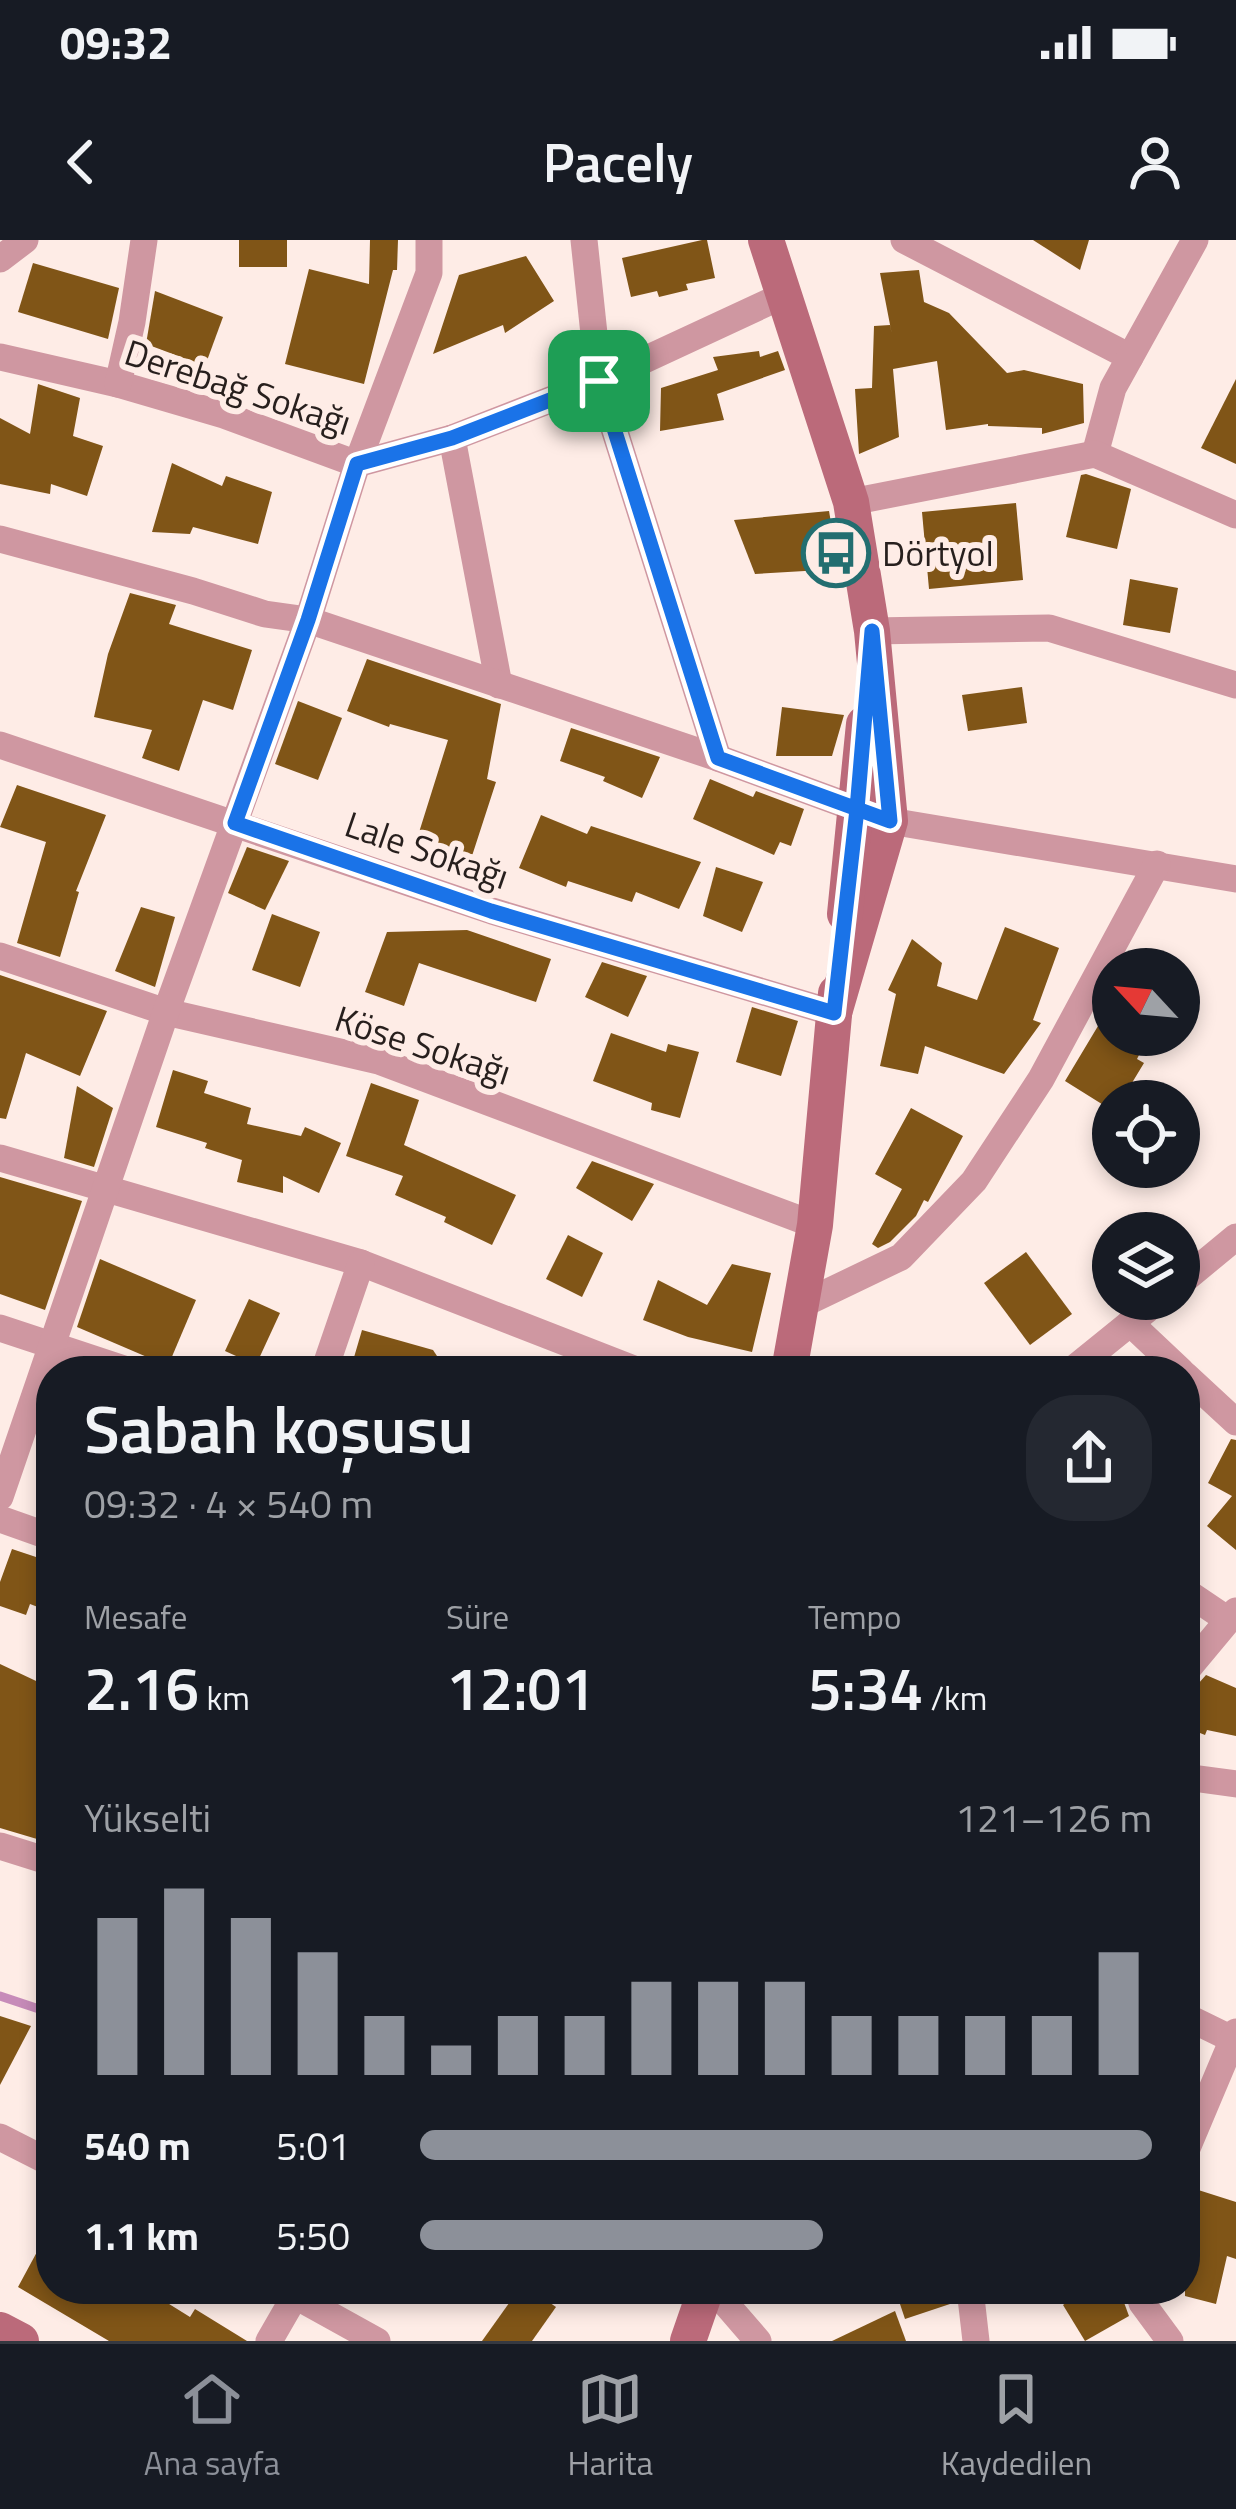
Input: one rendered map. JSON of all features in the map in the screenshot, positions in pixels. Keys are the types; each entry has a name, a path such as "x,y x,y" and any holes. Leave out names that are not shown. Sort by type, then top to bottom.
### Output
{"street":[{"path":"0,260 25,240"},
{"path":"118,384 144,240"},
{"path":"48,1356 308,620 357,464 429,273 429,240"},
{"path":"584,240 599,381 718,758"},
{"path":"766,240 851,502 872,631 874,815 834,1013 815,1225 792,1356"},
{"path":"904,240 1130,357"},
{"path":"1095,454 1113,388 1195,240"},
{"name":"Derebağ Sokağı","path":"0,357 224,415 357,464 452,438 599,381 784,295"},
{"path":"452,438 499,685"},
{"path":"851,502 1095,454 1236,514"},
{"path":"0,539 265,614 308,620 874,815 1236,880"},
{"path":"872,631 1049,628 1236,685"},
{"name":"Lale Sokağı","path":"0,745 491,911 834,1013"},
{"path":"802,1304 901,1257 974,1181 1041,1079 1157,864"},
{"name":"Köse Sokağı","path":"0,956 166,1012 379,1061 815,1225"},
{"path":"0,1158 361,1263 601,1356"},
{"path":"1200,1267 1236,1237"},
{"path":"330,1356 361,1263"},
{"path":"1089,1356 1134,1320"},
{"path":"1130,1323 1165,1356"},
{"path":"0,1328 85,1356"},
{"path":"1200,1389 1236,1422"},
{"path":"0,1497 36,1392"},
{"path":"0,1519 36,1532"},
{"path":"1200,1599 1232,1616 1200,1654"},
{"path":"1200,1780 1236,1784"},
{"path":"0,1846 36,1857"},
{"path":"1200,2022 1235,2037 1200,2118"},
{"path":"0,2137 36,2155"},
{"path":"269,2341 286,2304"},
{"path":"314,2304 377,2341"},
{"path":"688,2341 703,2304"},
{"path":"723,2304 758,2341"},
{"path":"972,2304 976,2341"},
{"path":"1143,2304 1170,2341"}],"building":[{"path":"239,240 287,240 287,267 239,267"},
{"path":"370,240 398,240 397,270 393,270 364,384 285,364 309,269 369,284"},
{"path":"707,240 715,278 686,284 688,290 659,297 657,291 631,297 622,258"},
{"path":"1033,240 1089,240 1080,270"},
{"path":"526,256 554,301 505,333 503,325 433,354 459,275"},
{"path":"33,263 119,288 108,339 18,312"},
{"path":"919,270 924,302 949,313 1007,373 1024,370 1083,384 1084,423 1042,434 1042,428 988,424 946,430 937,361 893,369 899,437 859,454 855,389 872,388 874,326 890,325 892,335 880,273"},
{"path":"155,291 223,317 205,366 146,344"},
{"path":"759,351 760,357 778,351 785,370 717,394 724,420 660,431 661,388 718,370 713,357"},
{"path":"1236,379 1236,464 1201,448"},
{"path":"38,384 80,398 73,436 103,446 87,496 51,484 50,494 0,484 0,418 30,434"},
{"path":"172,463 222,486 226,476 272,492 258,544 193,527 190,534 152,532"},
{"path":"1081,475 1131,489 1117,549 1066,537"},
{"path":"1016,503 1023,580 929,589 922,512"},
{"path":"829,511 839,569 755,574 734,520"},
{"path":"1130,579 1178,588 1170,633 1123,625"},
{"path":"130,593 176,605 169,624 252,650 233,710 203,700 179,771 142,758 152,730 94,717 108,654"},
{"path":"367,659 501,704 487,779 496,782 471,859 416,842 448,740 389,727 347,711"},
{"path":"1022,687 1027,723 968,731 962,695"},
{"path":"298,701 342,718 318,780 275,764"},
{"path":"782,707 844,715 832,756 776,756"},
{"path":"571,728 660,757 642,798 603,781 605,777 560,761"},
{"path":"710,779 753,797 756,791 804,809 791,846 780,842 774,855 693,819"},
{"path":"17,785 106,815 76,891 60,957 17,943 46,842 0,827"},
{"path":"541,815 587,834 591,826 701,862 679,909 636,892 632,902 568,881 566,887 519,868"},
{"path":"247,847 289,861 265,910 228,893"},
{"path":"716,867 763,882 742,932 703,916"},
{"path":"141,907 175,917 155,987 115,971"},
{"path":"272,914 320,932 300,987 252,970"},
{"path":"1005,927 1059,948 1033,1020 1041,1023 1004,1074 925,1046 918,1074 880,1066 896,994 888,990 912,939 942,963 937,986 977,1000"},
{"path":"467,930 551,959 536,1002 419,963 404,1006 365,992 387,932"},
{"path":"602,962 647,976 628,1017 585,997"},
{"path":"0,975 107,1011 80,1076 26,1053 6,1119 0,1118"},
{"path":"752,1007 798,1021 781,1076 736,1062"},
{"path":"611,1033 666,1052 668,1044 699,1052 680,1118 651,1110 652,1103 593,1081"},
{"path":"1092,1036 1092,1056 1138,1056 1144,1063 1134,1080 1092,1080 1092,1098 1065,1081"},
{"path":"173,1070 208,1081 204,1093 251,1108 247,1124 301,1136 305,1127 341,1143 319,1193 283,1176 283,1193 237,1182 242,1160 156,1127"},
{"path":"371,1083 419,1100 404,1145 516,1195 492,1245 444,1222 446,1217 395,1195 403,1176 346,1156"},
{"path":"77,1086 113,1108 94,1167 64,1158"},
{"path":"911,1108 963,1136 928,1202 924,1200 916,1216 878,1248 872,1244 902,1189 875,1174"},
{"path":"592,1161 654,1184 632,1221 576,1188"},
{"path":"0,1177 82,1201 45,1310 0,1294"},
{"path":"568,1235 603,1253 582,1297 546,1279"},
{"path":"1026,1252 1072,1314 1030,1345 984,1283"},
{"path":"100,1259 196,1300 172,1356 145,1356 77,1327"},
{"path":"732,1264 771,1273 752,1352 688,1337 643,1320 658,1280 707,1305"},
{"path":"249,1299 280,1313 260,1356 225,1351"},
{"path":"362,1330 433,1350 437,1356 354,1356"},
{"path":"1231,1439 1236,1440 1236,1550 1207,1526 1232,1496 1208,1483"},
{"path":"12,1549 36,1557 36,1606 30,1604 26,1615 0,1606 0,1582"},
{"path":"0,1664 36,1681 36,1839 0,1828"},
{"path":"1206,1675 1236,1688 1236,1736 1200,1733 1200,1682"},
{"path":"0,2016 31,2026 0,2085"},
{"path":"1200,2191 1236,2202 1236,2259 1227,2256 1216,2304 1200,2300"},
{"path":"36,2254 36,2298 18,2287"},
{"path":"47,2304 169,2304 190,2317 195,2309 247,2341 109,2341"},
{"path":"508,2304 556,2307 532,2341 482,2341"},
{"path":"900,2304 950,2304 905,2319"},
{"path":"1125,2304 1129,2316 1085,2341 1063,2305"},
{"path":"895,2311 906,2341 832,2341"}],"waterway":[{"path":"0,1996 36,2008"}],"place":[{"name":"Dörtyol","path":"836,553"}],"route":[{"path":"599,381 452,438 357,464 308,620 235,823 491,911 834,1013 857,809 872,631 890,821 857,809 718,758 599,381"}]}
